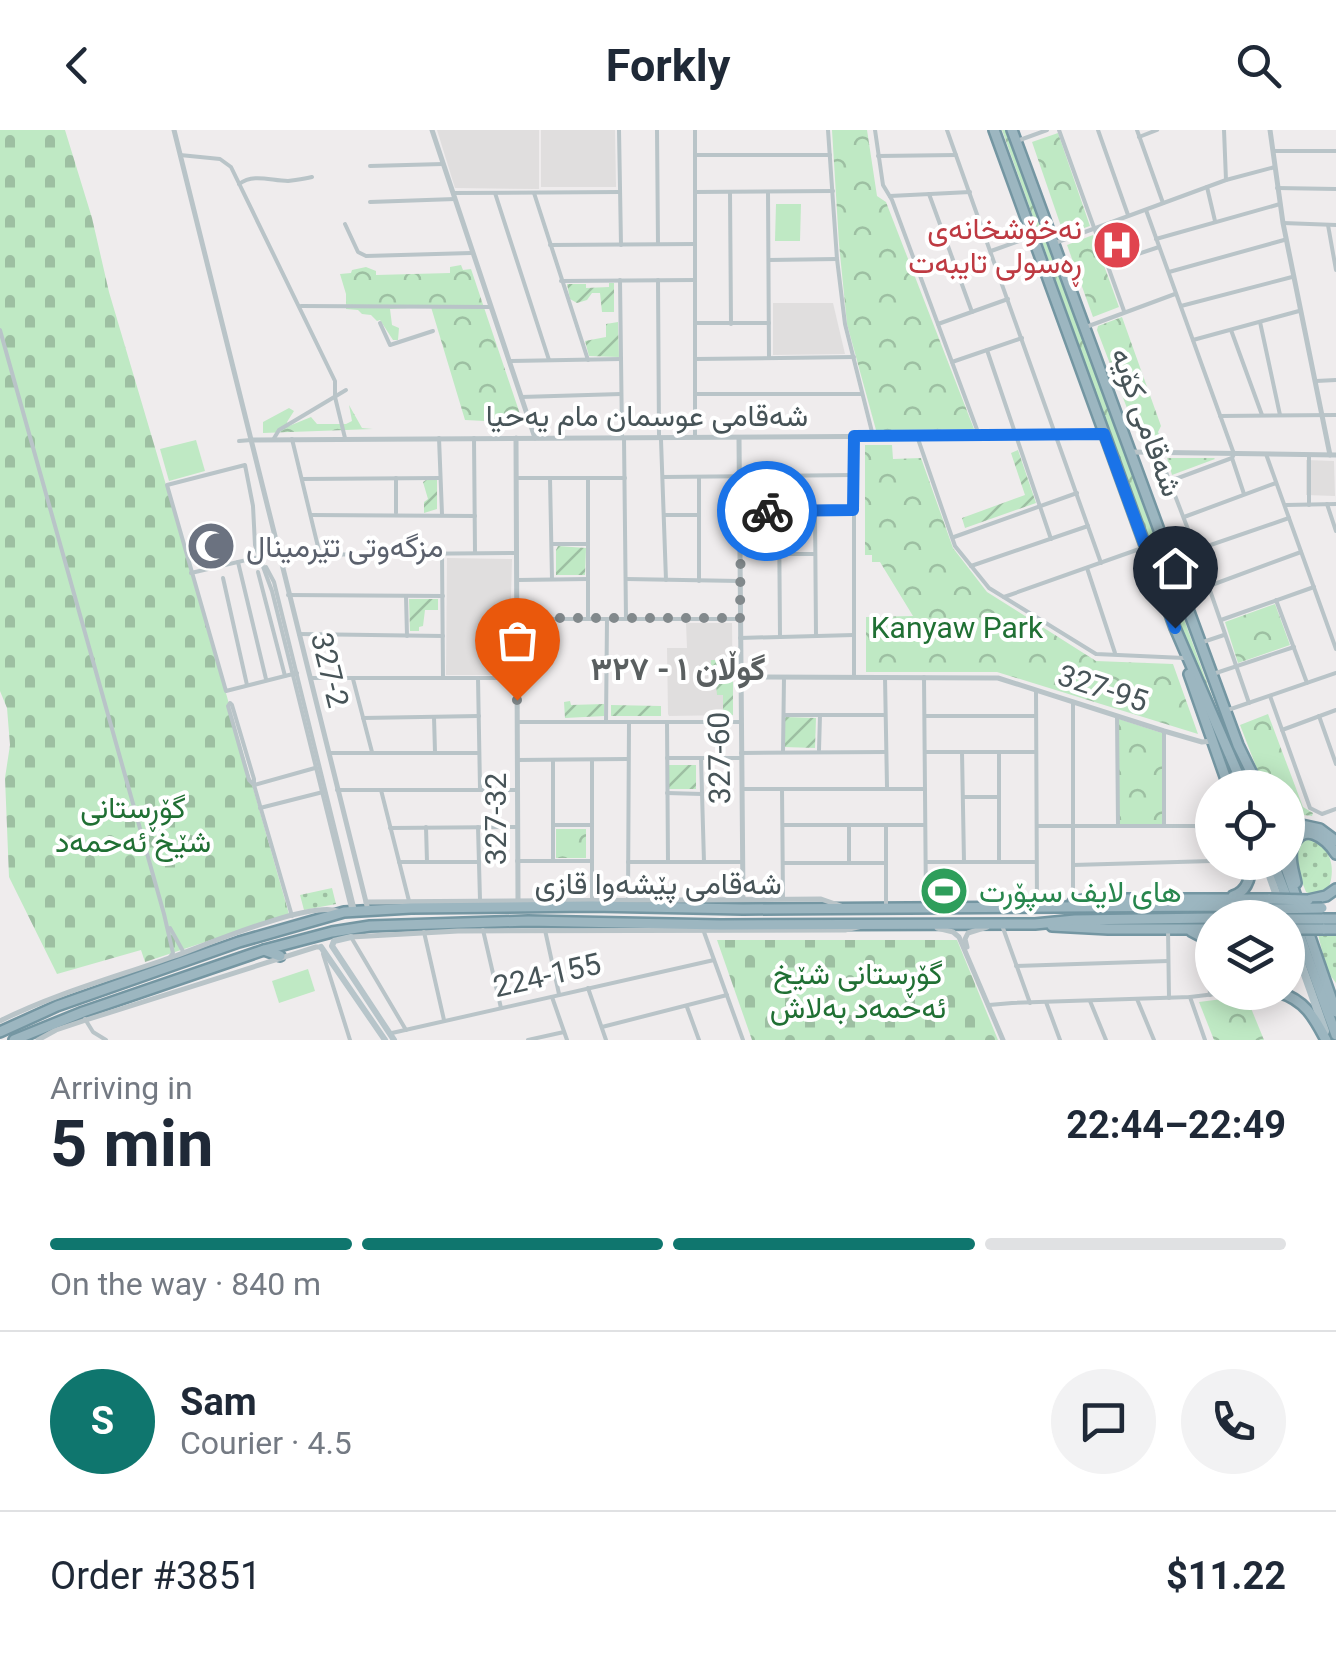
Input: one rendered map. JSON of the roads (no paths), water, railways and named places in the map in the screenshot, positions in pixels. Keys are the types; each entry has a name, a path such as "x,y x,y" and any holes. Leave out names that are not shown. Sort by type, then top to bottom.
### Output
{"highway":[{"name":"شەقامی کۆیە","path":"994,130 1175,628 1234,770"},
{"name":"شەقامی کۆیە","path":"1012,130 1248,770"},
{"path":"1175,628 1223,770"},
{"path":"1305,825 1320,828 1336,842"},
{"path":"1296,900 1291,858 1296,841 1304,835 1319,835 1336,854"},
{"path":"1225,898 1237,896 1249,880"},
{"path":"1291,880 1296,895"},
{"path":"1308,900 1336,889"},
{"path":"1057,907 1089,899 1240,900"},
{"path":"452,907 462,900"},
{"path":"1305,900 1336,900"},
{"name":"شەقامی پێشەوا قازی","path":"0,1032 55,1001 210,952 237,938 367,906 648,903 803,909 1195,906"},
{"path":"720,925 742,920 746,914 743,904"},
{"name":"شەقامی پێشەوا قازی","path":"1305,928 1336,908"},
{"path":"772,924 776,914 803,909"},
{"name":"شەقامی پێشەوا قازی","path":"1305,914 1336,919"},
{"name":"شەقامی پێشەوا قازی","path":"14,1040 264,950 300,939 350,933 458,926 1035,924 1195,918"},
{"path":"1322,919 1336,929"},
{"path":"1035,924 1076,929 1195,929"},
{"path":"1184,929 1195,932"},
{"path":"1305,945 1318,964 1336,1012"},
{"path":"1305,945 1336,990"},
{"path":"264,950 280,956"},
{"path":"192,975 188,966 210,952"},
{"path":"1305,955 1336,1035"},
{"path":"144,992 172,976 169,962"},
{"path":"1305,1006 1327,1040"}],"main road":[{"path":"350,933 332,942 332,946 370,1011"},
{"path":"322,947 390,1038"},
{"path":"1305,963 1327,1040"},
{"path":"1318,964 1336,1002"}],"street":[{"name":"327-2","path":"174,130 367,906"},
{"path":"432,130 534,438"},
{"path":"619,130 621,245"},
{"path":"657,130 658,244"},
{"path":"695,130 696,436"},
{"path":"828,130 845,324 874,436"},
{"path":"874,130 883,185 979,435"},
{"path":"948,130 1101,563"},
{"path":"1016,141 1047,130"},
{"path":"1060,130 1124,311"},
{"path":"1098,130 1128,216"},
{"path":"1158,130 1138,133 1163,203"},
{"path":"1224,130 1226,180"},
{"path":"1131,452 1333,455 1280,204 1270,130"},
{"path":"1273,151 1336,151"},
{"path":"180,155 220,159 231,167 335,382 345,439"},
{"path":"695,155 830,155"},
{"path":"878,156 956,156"},
{"path":"370,166 443,164"},
{"path":"1055,243 1226,180 1275,167"},
{"path":"240,184 254,178 312,178"},
{"path":"1207,187 1216,222"},
{"path":"1278,188 1336,189"},
{"path":"695,192 833,191"},
{"path":"370,202 495,192 620,192"},
{"path":"495,192 550,360"},
{"path":"534,192 588,360"},
{"path":"730,192 731,324"},
{"path":"768,192 770,358"},
{"path":"890,196 970,192"},
{"path":"929,194 972,312"},
{"path":"1156,239 1280,204"},
{"path":"1146,210 1244,494"},
{"path":"1284,223 1336,225"},
{"path":"345,224 362,255 473,252"},
{"path":"1328,224 1336,270"},
{"path":"946,239 982,226"},
{"path":"991,251 1033,236"},
{"path":"1168,272 1287,240"},
{"path":"550,245 695,244"},
{"path":"1108,264 1159,246"},
{"path":"769,260 837,259"},
{"path":"1181,306 1294,276"},
{"path":"561,280 695,280"},
{"path":"620,280 626,618"},
{"path":"658,280 666,580"},
{"path":"1086,327 1176,294"},
{"path":"938,324 1008,299"},
{"path":"300,306 491,307"},
{"path":"1193,340 1301,311"},
{"path":"1260,322 1280,415"},
{"path":"380,323 390,345 433,331"},
{"path":"695,323 769,323"},
{"path":"0,330 164,914 173,953 169,962"},
{"path":"1231,330 1262,415"},
{"path":"952,362 1022,338"},
{"path":"986,350 1051,539"},
{"path":"695,359 854,357"},
{"path":"509,361 621,359"},
{"path":"1315,380 1336,380"},
{"path":"273,440 279,430 346,390"},
{"path":"521,397 621,394"},
{"path":"695,394 862,394"},
{"path":"1220,416 1336,415"},
{"name":"شەقامی عوسمان مام یەحیا","path":"251,440 1104,434"},
{"name":"327-60","path":"739,436 743,904"},
{"path":"854,436 854,676"},
{"path":"917,436 955,546 989,588 1096,654 1184,658"},
{"path":"439,438 442,516"},
{"path":"474,438 475,553"},
{"name":"327-32","path":"516,438 518,900"},
{"path":"238,441 251,440"},
{"path":"292,440 320,555"},
{"path":"1158,452 1249,703"},
{"path":"1266,454 1336,649"},
{"path":"1308,504 1309,454"},
{"path":"1170,480 1233,456"},
{"path":"169,962 184,952 237,938 292,916 328,909 349,912 295,673 270,584 254,545 253,506 245,465 166,485 249,780 254,785 292,916"},
{"path":"663,477 853,476"},
{"path":"698,477 699,580"},
{"path":"396,478 396,516"},
{"path":"302,479 440,478"},
{"path":"516,478 625,478"},
{"path":"550,478 552,579"},
{"path":"588,478 588,618"},
{"path":"1184,517 1276,483"},
{"path":"952,538 1077,493"},
{"path":"1327,504 1336,531"},
{"path":"1284,505 1336,504"},
{"path":"741,512 853,510"},
{"path":"779,511 780,637"},
{"path":"814,511 816,636"},
{"path":"311,515 475,516"},
{"path":"664,515 699,515"},
{"path":"1196,550 1289,518"},
{"path":"971,566 1088,526"},
{"path":"552,544 588,544"},
{"path":"1004,597 1145,547"},
{"path":"1209,586 1301,552"},
{"path":"278,556 516,553"},
{"path":"442,554 443,678"},
{"path":"779,554 815,554"},
{"path":"191,573 259,557"},
{"path":"238,562 266,681"},
{"path":"1087,568 1116,655"},
{"path":"1176,577 1202,568"},
{"path":"258,572 284,676"},
{"path":"223,578 247,686"},
{"path":"516,580 588,579"},
{"path":"626,579 740,581"},
{"path":"1221,620 1314,587"},
{"path":"288,595 442,596"},
{"path":"406,596 407,636"},
{"path":"1276,600 1307,683"},
{"path":"516,618 740,618"},
{"path":"606,618 606,722"},
{"path":"299,634 443,636"},
{"path":"740,638 854,635"},
{"path":"1200,643 1226,635"},
{"path":"1212,674 1294,647"},
{"path":"1225,712 1336,672"},
{"path":"226,692 295,673"},
{"path":"924,676 926,908"},
{"name":"327-95","path":"740,677 998,678 1164,731 1202,742 1212,740"},
{"path":"784,677 784,753"},
{"path":"885,677 887,789"},
{"path":"310,678 517,678"},
{"path":"478,678 480,790"},
{"path":"352,679 372,753"},
{"path":"1036,690 1036,908"},
{"path":"1270,696 1310,808 1322,814 1336,809"},
{"path":"1073,703 1073,902"},
{"path":"1282,730 1336,710"},
{"path":"784,715 886,715"},
{"path":"819,752 820,715"},
{"path":"363,718 479,716"},
{"path":"925,716 1036,716"},
{"path":"1117,716 1118,826"},
{"path":"1319,716 1336,764"},
{"path":"434,717 435,753"},
{"path":"517,722 740,722"},
{"path":"628,900 629,722"},
{"path":"666,722 668,862"},
{"path":"1164,731 1164,826"},
{"path":"667,758 886,752"},
{"path":"925,752 1036,752"},
{"path":"962,752 964,862"},
{"path":"999,752 999,862"},
{"path":"327,753 479,753"},
{"path":"701,758 704,862"},
{"path":"517,760 629,759"},
{"path":"553,760 553,861"},
{"path":"592,760 592,900"},
{"path":"254,785 317,768"},
{"path":"742,789 925,788"},
{"path":"782,789 783,899"},
{"path":"336,790 517,790"},
{"path":"381,790 408,901"},
{"path":"260,808 323,792"},
{"path":"667,793 702,794"},
{"path":"963,797 999,797"},
{"path":"553,825 592,825"},
{"path":"783,825 925,825"},
{"path":"850,825 850,863"},
{"path":"886,825 886,909"},
{"path":"390,828 517,826"},
{"path":"1036,826 1195,826"},
{"path":"426,827 426,862"},
{"path":"478,827 480,900"},
{"path":"517,861 592,861"},
{"path":"1073,865 1195,861"},
{"path":"399,862 479,862"},
{"path":"628,862 742,862"},
{"path":"783,863 886,862"},
{"path":"926,862 1036,862"},
{"path":"743,904 783,899 830,900 846,909"},
{"path":"367,906 462,900 648,903"},
{"path":"164,914 184,952"},
{"path":"913,923 956,933 961,939 1003,1040"},
{"path":"406,1030 350,933 424,932 458,926 483,930 844,930 869,924"},
{"path":"974,968 967,934 1002,924 1030,1002"},
{"path":"1168,929 1169,998"},
{"path":"483,930 501,1008"},
{"path":"545,930 559,995"},
{"path":"704,931 743,1040"},
{"path":"424,932 444,1021"},
{"path":"38,1040 84,1016 280,956 322,947 350,1040"},
{"name":"224-155","path":"390,1038 406,1030 714,960"},
{"path":"1016,966 1168,961"},
{"path":"588,988 606,1040"},
{"path":"602,1027 727,995"},
{"path":"552,997 567,1040"},
{"path":"1190,997 1205,1040"},
{"path":"989,1005 1195,997"},
{"path":"1137,999 1154,1040"},
{"path":"1090,1000 1106,1040"},
{"path":"0,1021 55,1001"},
{"path":"1046,1002 1060,1040"},
{"path":"686,1006 697,1040"},
{"path":"84,1016 95,1034 106,1040"},
{"path":"528,1040 564,1032"},
{"path":"91,1040 95,1034"}],"place":[{"name":"نەخۆشخانەی ڕەسولی تایبەت","path":"1117,245"},
{"name":"مزگەوتی تێرمینال","path":"211,546"},
{"name":"های لایف سپۆرت","path":"944,891"}],"district":[{"name":"گوڵان ١ - ٣٢٧","path":"678,669"}],"park label":[{"name":"Kanyaw Park","path":"957,627"},
{"name":"گۆڕستانی شێخ ئەحمەد","path":"133,824"},
{"name":"گۆڕستانی شێخ ئەحمەد بەلاش","path":"858,990"}]}
